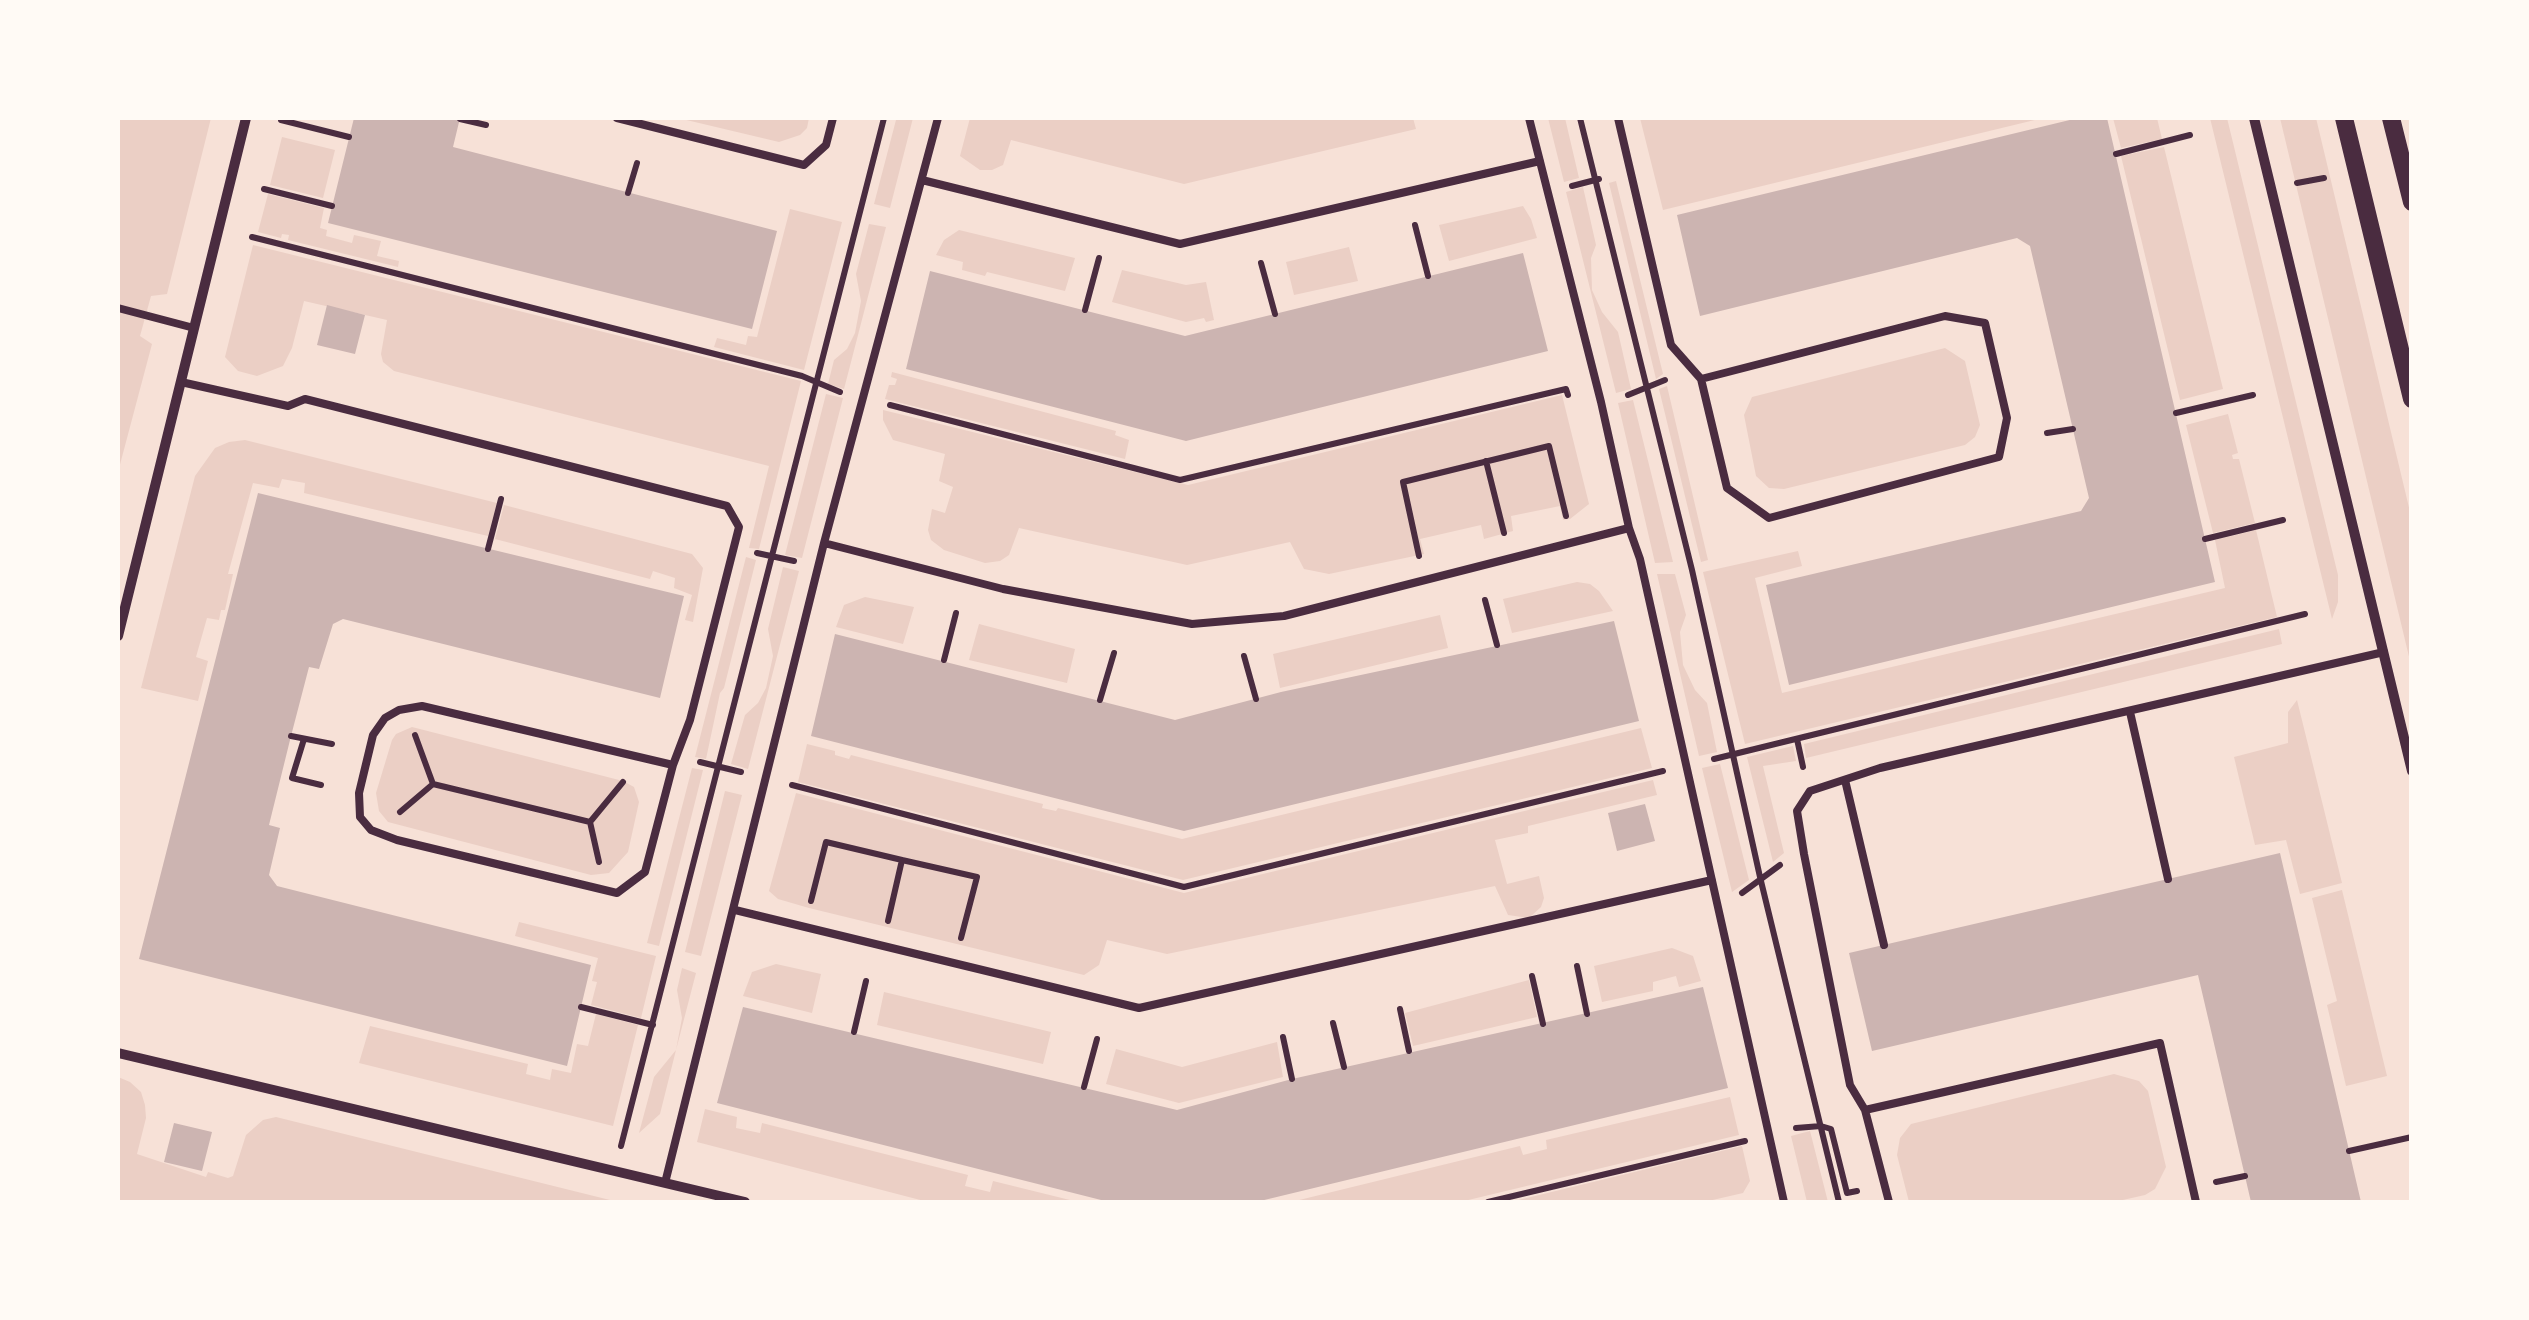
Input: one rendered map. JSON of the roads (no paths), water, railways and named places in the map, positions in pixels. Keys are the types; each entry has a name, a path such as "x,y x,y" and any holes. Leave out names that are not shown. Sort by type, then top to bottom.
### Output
{"street":[{"path":"118,636 246,118"},
{"path":"2254,118 2412,771"},
{"path":"2344,118 2412,399"},
{"path":"2391,118 2412,202"},
{"path":"118,1054 744,1202"}],"lane":[{"path":"617,118 804,165 826,145 832,118"},
{"path":"665,1184 824,543 938,118"},
{"path":"1529,118 1602,402 1629,528 1640,559 1784,1202"},
{"path":"1618,118 1671,344 1701,378 1727,488 1769,518 1999,457 2007,418 1986,323 1945,316 1701,378"},
{"path":"922,180 1180,244 1540,160"},
{"path":"118,308 194,328"},
{"path":"181,382 288,406 305,399 727,506 739,527 690,720 673,765 645,872 617,893 397,840 371,830 360,817 359,794 373,735 384,718 399,710 422,706 673,765"},
{"path":"824,543 1003,590 1192,624 1284,616 1629,528"},
{"path":"1889,1202 1865,1110 1850,1086 1804,854 1797,811 1810,791 1880,768 2384,652"},
{"path":"2130,712 2168,878"},
{"path":"1846,780 1884,945"},
{"path":"735,910 1138,1008 1712,880"},
{"path":"1865,1110 2160,1043 2196,1202"}]}
